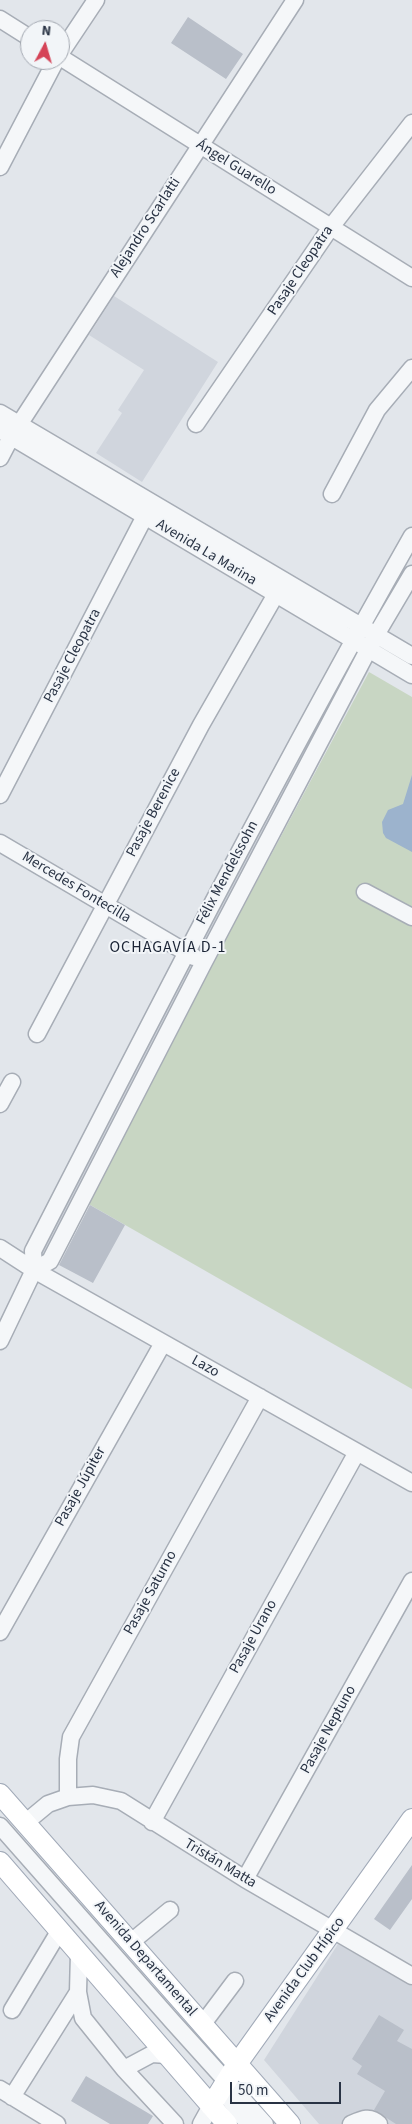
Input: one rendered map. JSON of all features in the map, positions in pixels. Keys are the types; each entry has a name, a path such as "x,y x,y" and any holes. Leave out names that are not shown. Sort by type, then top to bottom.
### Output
{"main road":[{"name":"Avenida Departamental","path":"0,1794 202,2025 224,2085 227,2124"},
{"name":"Avenida Club Hípico","path":"224,2085 412,1819"},
{"name":"Avenida Departamental","path":"0,1862 166,2056 224,2085 290,2124"}],"street":[{"path":"70,40 96,0"},
{"name":"Alejandro Scarlatti","path":"0,458 10,431 295,0"},
{"path":"0,19 20,32"},
{"name":"Ángel Guarello","path":"70,61 412,278"},
{"path":"0,167 51,70"},
{"name":"Pasaje Cleopatra","path":"196,424 330,227 412,123"},
{"path":"332,494 377,410 412,368"},
{"name":"Avenida La Marina","path":"0,413 10,431 145,516 221,552 276,594 356,633"},
{"name":"Avenida La Marina","path":"10,431 221,552 372,642 412,656"},
{"name":"Pasaje Cleopatra","path":"0,795 145,516"},
{"name":"Félix Mendelssohn","path":"0,1342 34,1270 33,1251 186,953 356,633 412,536"},
{"name":"Félix Mendelssohn","path":"34,1270 50,1261 372,642 412,574"},
{"name":"Pasaje Berenice","path":"37,1034 201,725 276,594"},
{"name":"Avenida La Marina","path":"372,642 412,675"},
{"name":"Mercedes Fontecilla","path":"0,843 204,962"},
{"path":"365,892 412,917"},
{"path":"0,1104 12,1082"},
{"name":"Lazo","path":"0,1248 34,1270 412,1483"},
{"name":"Pasaje Júpiter","path":"0,1632 163,1343"},
{"name":"Pasaje Saturno","path":"68,1797 68,1759 71,1738 260,1397"},
{"name":"Pasaje Urano","path":"152,1822 356,1452"},
{"name":"Pasaje Neptuno","path":"245,1879 412,1581"},
{"name":"Tristán Matta","path":"25,1823 48,1804 68,1797 93,1794 121,1801 245,1879 334,1930 401,1962 412,1976"},
{"path":"0,1826 172,2021 224,2085 248,2124"},
{"path":"0,1842 224,2085 265,2124"},
{"path":"130,1943 170,1910"},
{"path":"12,2010 60,1930"},
{"path":"79,1953 78,1992 83,2018 124,2069 175,2124"},
{"path":"202,2025 235,1981"},
{"path":"57,2124 6,2093 78,1992"},
{"path":"124,2069 152,2054 166,2056"},
{"name":"Avenida Club Hípico","path":"201,2124 224,2085"},
{"path":"351,2124 369,2118 379,2124"}],"shaded area":[{"path":"114,296 218,362 142,482 96,453 122,413 118,410 144,370 89,335"},
{"path":"346,658 369,670 54,1263 35,1250"},
{"path":"338,1944 412,1986 412,2124 319,2124 264,2060"}],"green space":[{"path":"369,672 412,697 412,1389 85,1202"}],"water":[{"path":"412,775 412,852 386,838 383,833 382,822 388,810 403,804"}],"building":[{"path":"188,17 243,54 226,79 171,43"},
{"path":"90,1205 125,1225 93,1283 59,1265"},
{"path":"412,1865 412,1899 390,1930 374,1919"},
{"path":"379,2015 404,2030 397,2041 412,2049 412,2124 396,2124 374,2110 385,2091 357,2074 362,2066 352,2059"},
{"path":"86,2076 153,2116 148,2124 110,2124 71,2101"}],"district":[{"name":"OCHAGAVÍA D-1","path":"168,948"}]}
